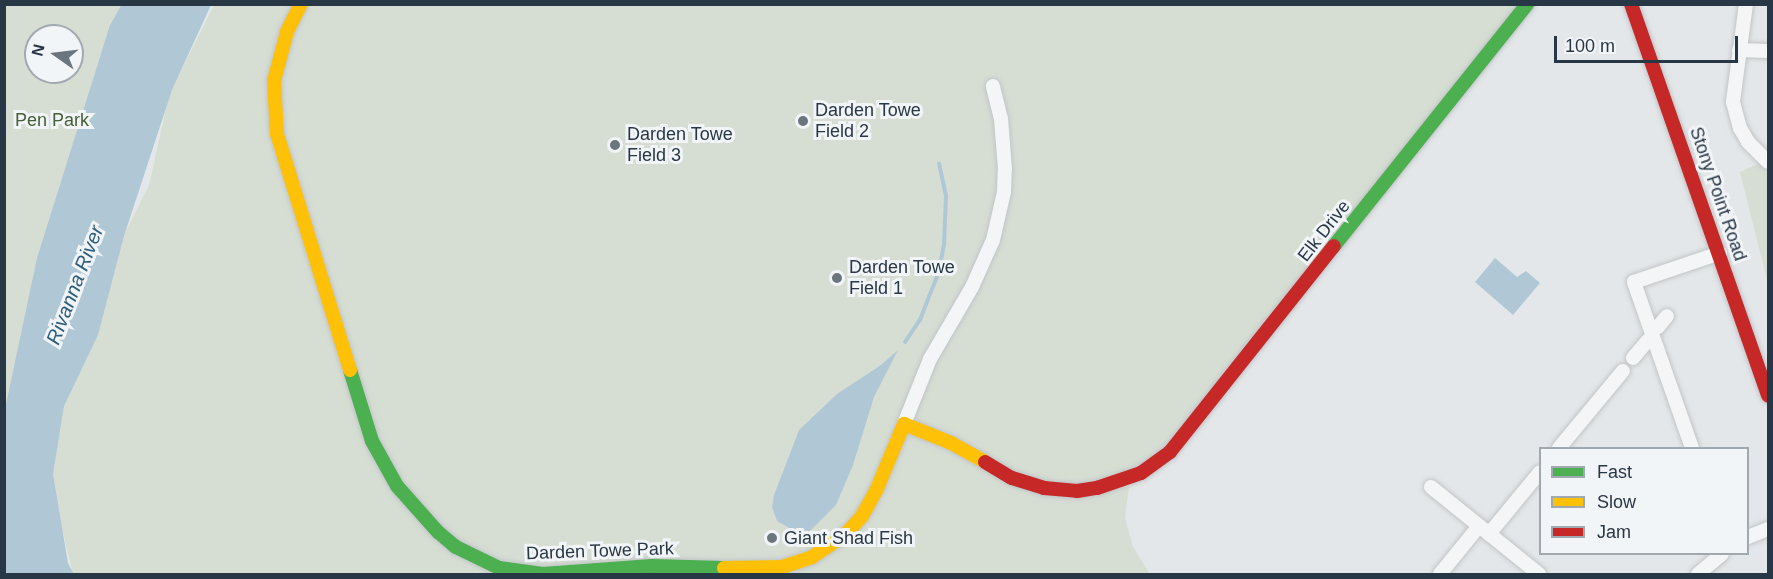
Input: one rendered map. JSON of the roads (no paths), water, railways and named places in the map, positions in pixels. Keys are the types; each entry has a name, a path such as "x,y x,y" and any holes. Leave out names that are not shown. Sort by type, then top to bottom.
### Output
{"street":[{"name":"Darden Towe Park","path":"301,4 287,32 274,81 277,134 372,441 397,486 413,506 456,547 499,568 543,574 652,566 759,569 797,563 829,548 862,516 876,491 904,424"},
{"name":"Elk Drive","path":"904,424 951,443 1012,478 1044,488 1077,491 1097,488 1142,473 1170,452 1527,4"},
{"name":"Stony Point Road","path":"1631,4 1720,253 1768,396"},
{"path":"1746,4 1734,86 1735,114 1748,142 1768,162"},
{"path":"1739,50 1768,51"},
{"path":"904,424 930,358 972,287 993,240 1004,192 1005,169 1001,119 993,86"},
{"path":"1692,447 1634,282 1720,253"},
{"path":"1633,358 1648,340"},
{"path":"1560,447 1623,371"},
{"path":"1440,574 1539,473"},
{"path":"1431,487 1539,574"},
{"path":"1749,537 1768,529"},
{"path":"1698,574 1721,555"}],"water":[{"name":"Rivanna River","path":"122,4 211,5 172,90 124,236 98,335 64,406 53,474 68,563 74,574 5,574 5,409 37,258 110,25"},
{"path":"1495,258 1517,277 1526,271 1540,283 1513,315 1475,282"},
{"path":"898,350 874,397 853,465 836,505 810,531 791,529 777,521 772,507 774,495 799,430 837,394 881,365"}],"waterway":[{"path":"905,342 920,320 939,272 944,245 946,196 939,164"}],"place":[{"name":"Darden Towe Field 2","path":"803,121"},
{"name":"Darden Towe Field 3","path":"615,145"},
{"name":"Darden Towe Field 1","path":"837,278"},
{"name":"Giant Shad Fish","path":"772,538"}],"park label":[{"name":"Pen Park","path":"52,120"}]}
